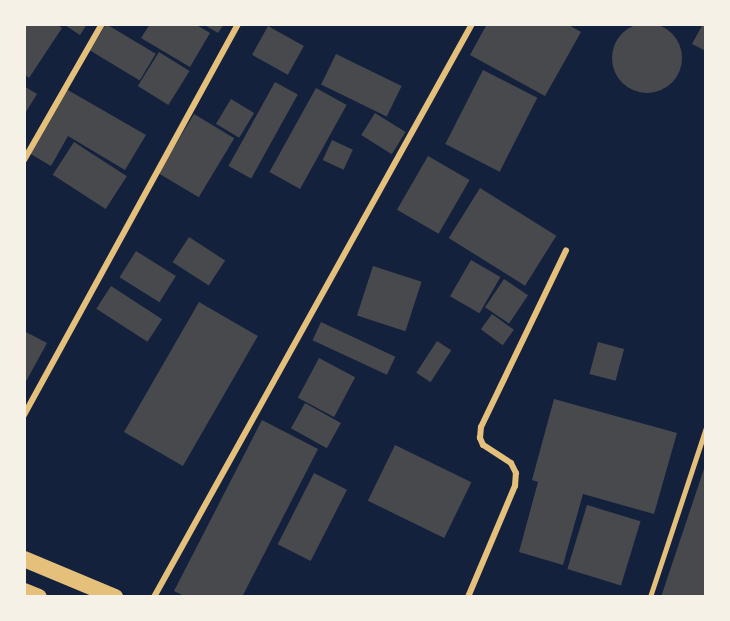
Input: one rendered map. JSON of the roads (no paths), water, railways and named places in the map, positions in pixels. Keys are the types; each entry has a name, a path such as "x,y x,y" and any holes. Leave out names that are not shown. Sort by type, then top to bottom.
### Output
{"highway":[{"path":"24,559 115,597"},
{"path":"24,591 39,597"}],"street":[{"path":"24,160 102,24"},
{"path":"24,415 238,24"},
{"path":"154,597 472,24"},
{"path":"468,597 515,486 516,473 511,463 483,445 480,438 481,427 566,250"}],"lane":[{"path":"650,597 706,428"}]}
